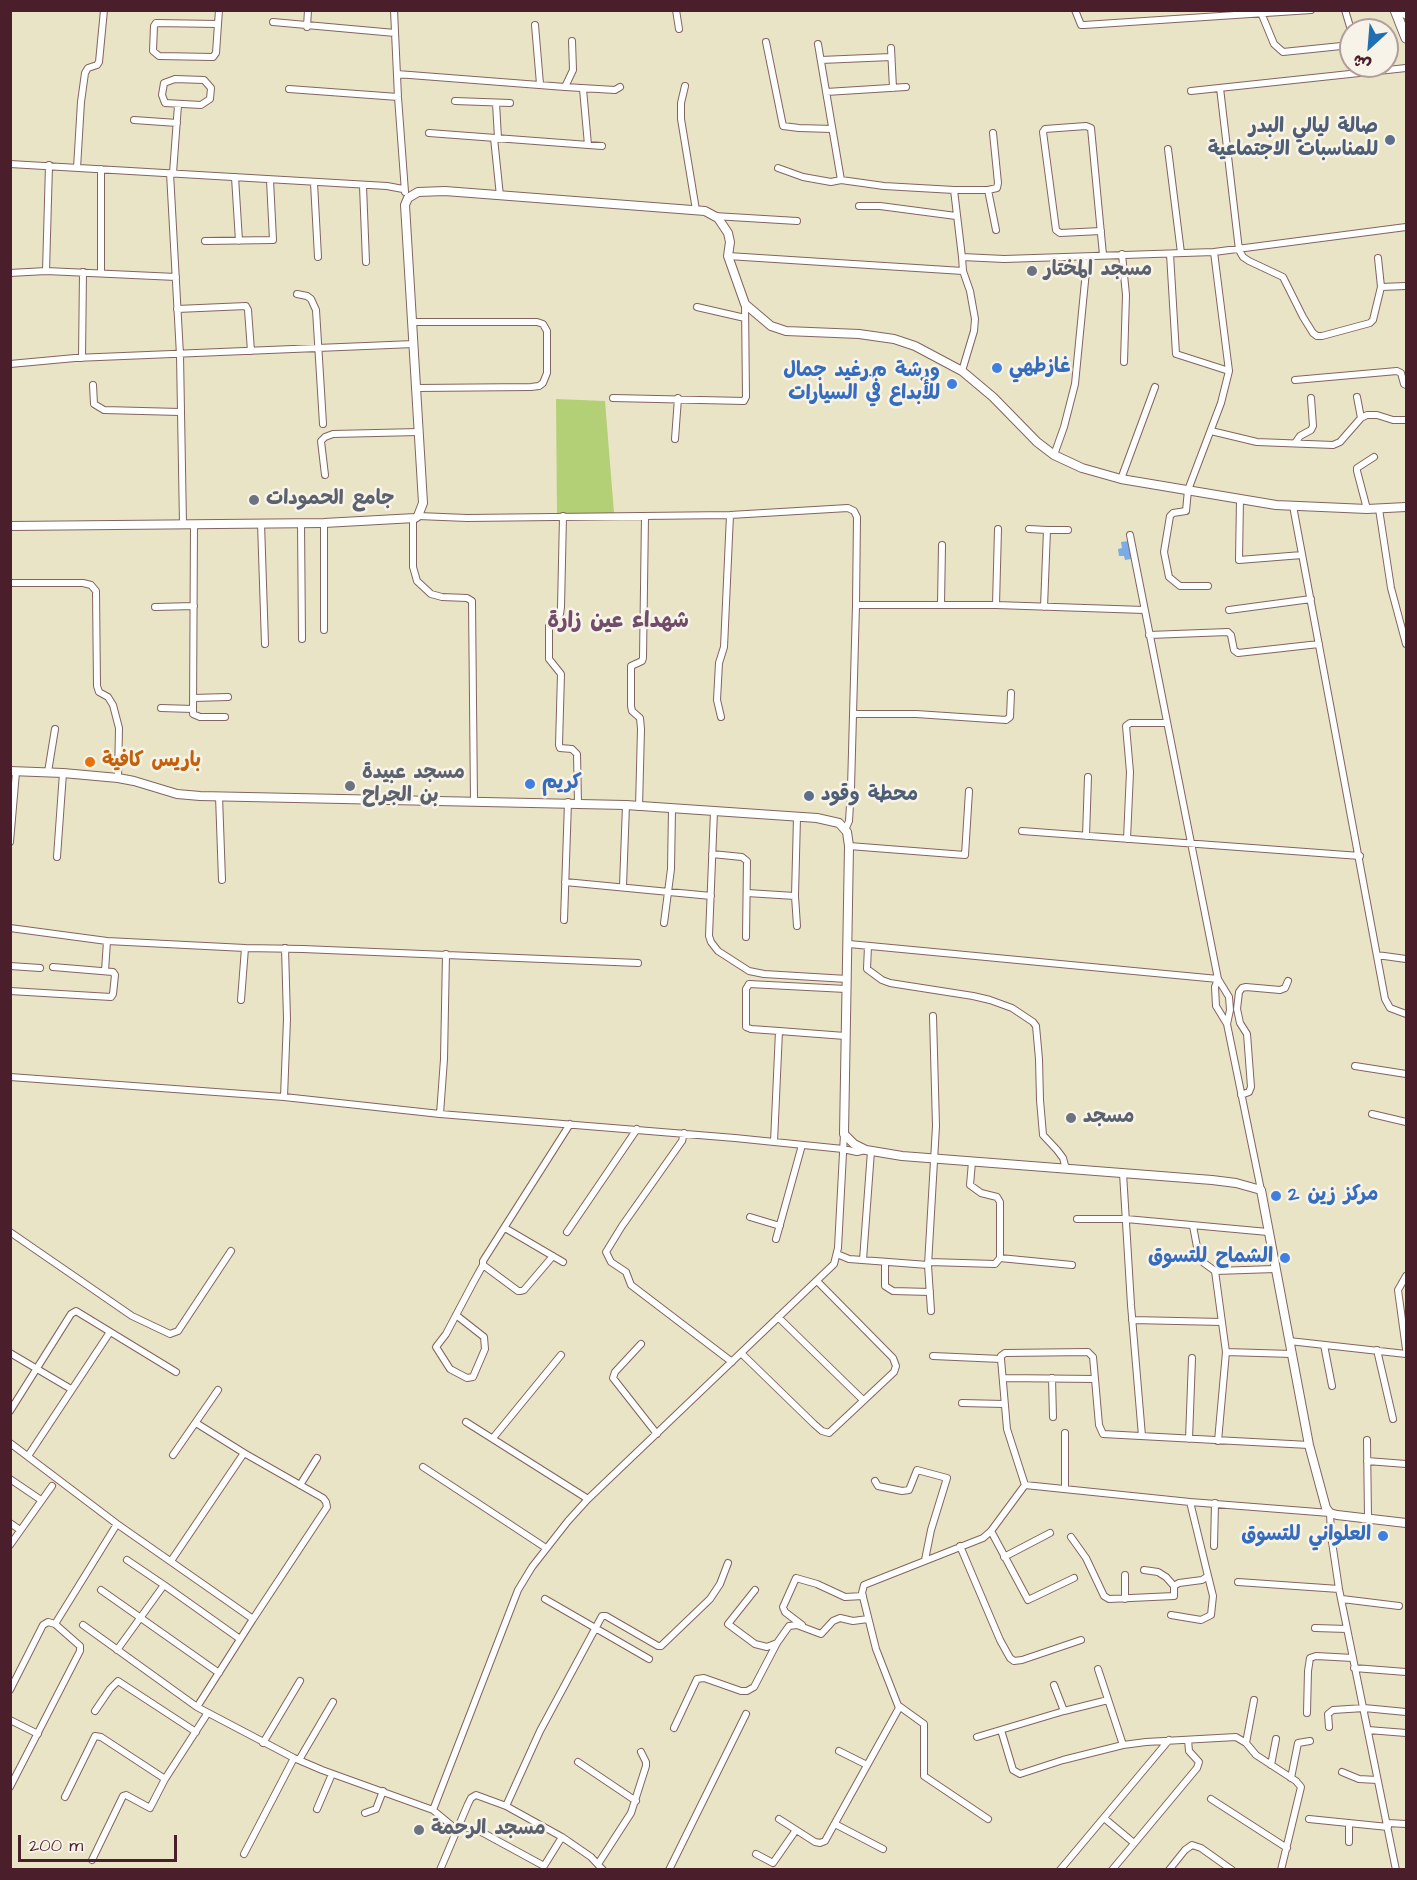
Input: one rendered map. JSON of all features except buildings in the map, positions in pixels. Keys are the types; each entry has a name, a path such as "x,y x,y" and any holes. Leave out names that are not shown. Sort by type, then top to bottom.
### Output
{"main road":[{"path":"1395,10 1407,38"}],"street":[{"path":"77,168 83,84 88,68 99,62 104,10"},
{"path":"218,24 156,23 153,51 159,56 212,58 216,53 219,10"},
{"path":"307,27 308,10"},
{"path":"394,10 404,189 408,198 405,214 423,502 416,517 413,567 417,581 431,594 442,597 468,598 472,601 474,801"},
{"path":"676,10 679,29"},
{"path":"1075,10 1081,25 1262,15 1311,10"},
{"path":"1262,15 1274,44 1283,52 1339,46"},
{"path":"273,22 307,27 395,33"},
{"path":"535,24 540,84"},
{"path":"565,87 573,70 572,41"},
{"path":"766,42 783,126 832,129"},
{"path":"818,44 841,180"},
{"path":"891,48 894,88"},
{"path":"821,60 891,57"},
{"path":"1191,91 1339,72"},
{"path":"397,74 615,90 620,87"},
{"path":"175,78 204,80 212,88 207,103 178,105 165,103 163,100 164,83 168,80 175,78"},
{"path":"685,86 681,104 681,119 696,210"},
{"path":"826,92 906,87"},
{"path":"583,88 588,145"},
{"path":"1220,88 1239,250 1243,257 1283,277 1303,317 1317,336 1370,323 1373,320 1381,287 1378,258"},
{"path":"289,89 398,97"},
{"path":"455,101 510,103"},
{"path":"496,103 500,196"},
{"path":"178,105 172,173 180,355 183,525"},
{"path":"134,120 177,123"},
{"path":"1101,231 1060,233 1056,230 1043,132 1045,129 1086,126 1091,128 1101,231 1103,255"},
{"path":"429,133 602,146"},
{"path":"778,168 804,177 831,182 841,180 884,186 988,190 997,188 998,183 993,134"},
{"path":"1168,149 1181,252"},
{"path":"10,164 404,189"},
{"path":"46,271 49,165"},
{"path":"100,273 101,169"},
{"path":"235,177 239,241"},
{"path":"205,241 273,240 270,180"},
{"path":"314,183 318,257"},
{"path":"363,186 366,262"},
{"path":"954,190 963,271 970,291 975,319 974,331 962,372"},
{"path":"988,190 996,230"},
{"path":"408,198 418,192 445,191 696,210 705,211 710,216 718,218 728,233 728,256 745,304 746,399 742,401 613,398"},
{"path":"859,206 880,206 956,216"},
{"path":"710,216 796,221"},
{"path":"962,257 1004,259 1214,252 1407,227"},
{"path":"1208,586 1180,586 1169,577 1164,552 1170,516 1173,513 1182,514 1186,511 1188,490 1221,403 1229,371 1214,252"},
{"path":"1122,254 1126,295 1124,362"},
{"path":"1170,254 1176,354 1229,371"},
{"path":"728,256 963,271"},
{"path":"1054,455 1075,384 1086,271 1083,256"},
{"path":"10,273 46,271 176,277"},
{"path":"82,358 83,272"},
{"path":"1381,287 1407,286"},
{"path":"297,294 307,296 315,304 323,424"},
{"path":"745,304 771,326 786,331 859,334 894,339 915,346 962,372 993,397 1037,442 1054,455 1082,468 1121,479 1293,506 1367,509 1407,507"},
{"path":"177,309 246,306 251,351"},
{"path":"697,307 745,318"},
{"path":"413,322 537,322 543,324 547,331 547,373 543,383 539,386 417,388"},
{"path":"10,364 82,358 414,344"},
{"path":"1295,380 1397,371 1401,373 1404,384 1407,385"},
{"path":"93,385 94,404 104,410 180,412"},
{"path":"1121,479 1155,387"},
{"path":"1356,397 1361,418"},
{"path":"675,439 678,398"},
{"path":"1295,443 1300,436 1314,426 1311,398"},
{"path":"1211,431 1257,442 1337,444 1349,434 1361,418 1377,415 1393,420 1407,420"},
{"path":"325,476 321,441 325,437 333,434 419,432"},
{"path":"1367,509 1357,471 1362,464 1374,457"},
{"path":"1240,499 1239,560 1302,555"},
{"path":"1293,506 1388,1005 1392,1009 1407,1014"},
{"path":"10,526 301,523 416,517 730,515 848,508 854,511 857,517 849,821 845,830"},
{"path":"1379,509 1391,588 1407,644"},
{"path":"721,717 717,700 719,663 724,647 730,515"},
{"path":"563,516 561,607 560,614 549,626 549,660 561,674 560,748 572,749 577,754 565,882 564,920"},
{"path":"639,807 641,729 640,718 631,706 631,666 642,661 643,658 645,516"},
{"path":"324,522 324,630"},
{"path":"261,523 265,644"},
{"path":"301,523 302,639"},
{"path":"194,524 193,709 195,716 225,717"},
{"path":"996,604 998,529"},
{"path":"1029,529 1068,530"},
{"path":"1044,607 1047,530"},
{"path":"1130,535 1218,979 1229,997 1230,1010 1227,1024"},
{"path":"941,605 942,545"},
{"path":"10,583 84,583 91,585 96,591 97,686 99,692 108,697 113,705 119,728 118,778"},
{"path":"1229,610 1311,599"},
{"path":"856,605 996,604 1144,610"},
{"path":"155,607 194,606"},
{"path":"1149,635 1228,632 1232,635 1234,650 1238,653 1319,644"},
{"path":"853,714 916,714 1006,720 1010,717 1011,693"},
{"path":"193,698 228,697"},
{"path":"161,708 193,709"},
{"path":"1128,839 1130,772 1126,726 1130,723 1167,723"},
{"path":"48,772 55,729"},
{"path":"10,842 13,771 118,778 177,794 573,802 797,817 835,821 845,830 849,846 849,944 846,984 844,1134 837,1254 834,1264 588,1498 546,1548 518,1590 433,1810"},
{"path":"57,857 63,773"},
{"path":"1086,836 1088,777"},
{"path":"849,846 966,855 969,791"},
{"path":"219,796 222,880"},
{"path":"623,886 626,805"},
{"path":"664,923 672,809"},
{"path":"714,811 709,936 711,942 718,951 749,971 846,984"},
{"path":"797,817 795,896 797,926"},
{"path":"1022,831 1360,856"},
{"path":"712,854 745,858 747,861 746,937"},
{"path":"565,882 711,896"},
{"path":"747,892 795,896"},
{"path":"10,928 107,940 245,948 638,963"},
{"path":"105,971 107,940"},
{"path":"849,944 1218,979"},
{"path":"868,946 867,969 882,980 990,1000 1012,1008 1033,1022 1039,1059 1043,1136 1063,1158 1066,1169"},
{"path":"241,1000 245,948"},
{"path":"284,1097 285,948"},
{"path":"440,1114 444,1059 446,954"},
{"path":"1377,955 1407,959"},
{"path":"10,966 40,968"},
{"path":"10,992 111,997 113,994 115,975 105,971 52,968"},
{"path":"1218,979 1215,987 1216,1006 1227,1024 1309,1445 1326,1508 1330,1513 1331,1541 1341,1599 1396,1869"},
{"path":"1240,1095 1249,1092 1251,1087 1247,1034 1240,1023 1237,1009 1239,992 1246,987 1280,990 1285,988 1288,981"},
{"path":"845,1036 746,1027 746,990 749,984 803,986 846,984"},
{"path":"932,1311 929,1264 936,1077 933,1016"},
{"path":"774,1142 779,1031"},
{"path":"1355,1066 1407,1074"},
{"path":"10,1077 284,1097 440,1114 684,1133 934,1159 1236,1183 1261,1190"},
{"path":"1372,1114 1407,1122"},
{"path":"456,1315 484,1337 485,1349 473,1377 467,1378 450,1370 436,1347 456,1315 483,1261 570,1124"},
{"path":"567,1232 637,1129"},
{"path":"684,1133 676,1149 606,1252 611,1262 626,1272 631,1285 732,1362"},
{"path":"844,1134 854,1144 868,1151"},
{"path":"776,1239 802,1145"},
{"path":"863,1260 868,1151"},
{"path":"837,1254 849,1260 929,1264 995,1264 999,1258 1000,1202 997,1197 981,1192 970,1185 972,1162"},
{"path":"1123,1173 1142,1436"},
{"path":"750,1217 780,1226"},
{"path":"1077,1219 1126,1219 1268,1232"},
{"path":"1193,1226 1197,1247 1204,1263 1215,1271 1275,1269"},
{"path":"505,1228 563,1262"},
{"path":"10,1232 132,1316 170,1334 178,1332 231,1251"},
{"path":"483,1265 521,1291 553,1256"},
{"path":"999,1258 1071,1265"},
{"path":"885,1262 885,1286 893,1291 930,1292"},
{"path":"1215,1271 1226,1352 1218,1441"},
{"path":"1406,1277 1398,1290 1407,1349"},
{"path":"741,1353 822,1431 829,1433 894,1372 896,1366 893,1358 817,1281"},
{"path":"10,1412 73,1312 79,1312 176,1372"},
{"path":"778,1317 863,1400"},
{"path":"1132,1320 1222,1322"},
{"path":"28,1456 110,1332"},
{"path":"1289,1341 1407,1353"},
{"path":"641,1344 615,1372 613,1378 657,1434"},
{"path":"1324,1345 1332,1386"},
{"path":"1377,1350 1393,1419"},
{"path":"1025,1485 1006,1429 1001,1359 1005,1353 1088,1352 1093,1358 1103,1434 1309,1445"},
{"path":"1226,1352 1292,1354"},
{"path":"10,1353 71,1389"},
{"path":"493,1438 561,1355"},
{"path":"933,1356 1001,1359"},
{"path":"1189,1439 1192,1358"},
{"path":"1003,1378 1095,1379"},
{"path":"1052,1378 1053,1417"},
{"path":"173,1455 218,1390"},
{"path":"962,1403 1004,1404"},
{"path":"196,1422 244,1453 323,1498 328,1504 197,1707"},
{"path":"466,1422 588,1498"},
{"path":"1065,1433 1065,1490"},
{"path":"1367,1440 1368,1518"},
{"path":"10,1443 117,1524 253,1619"},
{"path":"171,1561 244,1453"},
{"path":"300,1485 317,1458"},
{"path":"1367,1461 1407,1464"},
{"path":"423,1467 546,1548"},
{"path":"875,1481 878,1486 902,1491 909,1490 917,1470 946,1476 925,1560"},
{"path":"10,1479 41,1500"},
{"path":"1025,1485 1190,1502 1330,1513 1407,1523"},
{"path":"988,1819 924,1776 924,1724 899,1706 876,1648 863,1590 868,1583 983,1538 991,1532 1025,1485"},
{"path":"10,1545 52,1486"},
{"path":"1171,1615 1201,1620 1210,1615 1213,1596 1190,1502"},
{"path":"1214,1546 1215,1503"},
{"path":"10,1523 20,1530"},
{"path":"55,1624 117,1524"},
{"path":"991,1532 1028,1600 1074,1578"},
{"path":"1004,1557 1050,1533"},
{"path":"1071,1537 1086,1558 1104,1596 1109,1599 1172,1597 1175,1594 1174,1586 1166,1577 1158,1572 1144,1570"},
{"path":"960,1546 1010,1659 1022,1660 1081,1640"},
{"path":"128,1560 240,1639"},
{"path":"506,1806 540,1731 602,1616 606,1616 661,1646 710,1599 720,1584 728,1563"},
{"path":"1125,1575 1125,1599"},
{"path":"1174,1586 1179,1583 1202,1580 1208,1576"},
{"path":"804,1627 785,1612 783,1607 796,1578 817,1584 845,1597 863,1596"},
{"path":"1238,1582 1340,1588"},
{"path":"117,1650 164,1585"},
{"path":"101,1590 219,1673"},
{"path":"755,1590 728,1624 755,1644 767,1647 777,1643"},
{"path":"545,1599 649,1659"},
{"path":"1341,1599 1399,1606"},
{"path":"674,1728 697,1679 704,1678 730,1688 747,1691 754,1687 777,1643 789,1626 793,1624 821,1634 833,1621 840,1618 853,1621 868,1619"},
{"path":"10,1690 43,1626 48,1622 55,1624 80,1646 80,1651 10,1787"},
{"path":"83,1625 207,1714 332,1774 433,1810 457,1830"},
{"path":"1315,1628 1347,1629"},
{"path":"1307,1713 1310,1658 1316,1656 1353,1658"},
{"path":"1354,1668 1407,1672"},
{"path":"1098,1669 1123,1745"},
{"path":"95,1712 118,1681 196,1731"},
{"path":"264,1743 300,1681"},
{"path":"1054,1685 1064,1711"},
{"path":"977,1737 1108,1700"},
{"path":"1246,1743 1254,1700"},
{"path":"244,1854 297,1759 333,1702"},
{"path":"779,1820 815,1842 823,1843 899,1706"},
{"path":"1329,1727 1331,1711 1364,1708 1407,1712"},
{"path":"92,1860 123,1796 126,1795 150,1808 165,1779 207,1714"},
{"path":"669,1869 747,1714"},
{"path":"10,1720 38,1734"},
{"path":"1001,1730 1013,1770 1020,1774 1063,1760 1123,1745 1232,1737 1246,1743 1256,1755 1299,1784 1301,1791 1281,1869"},
{"path":"1368,1730 1407,1734"},
{"path":"65,1797 93,1738 98,1735 165,1779"},
{"path":"1271,1765 1276,1739"},
{"path":"1060,1869 1169,1740"},
{"path":"1112,1869 1199,1765 1189,1752 1188,1740"},
{"path":"1291,1778 1298,1743 1310,1741"},
{"path":"839,1750 867,1765"},
{"path":"440,1869 473,1796 479,1795 506,1806 562,1837 601,1867 626,1824 636,1801 646,1766 640,1752"},
{"path":"578,1762 636,1801"},
{"path":"1342,1772 1355,1778 1377,1780"},
{"path":"317,1809 332,1774"},
{"path":"365,1813 376,1809 383,1791"},
{"path":"1211,1799 1287,1848"},
{"path":"1104,1818 1134,1843"},
{"path":"1309,1819 1388,1825 1407,1824"},
{"path":"1349,1823 1349,1842"},
{"path":"835,1824 883,1849"},
{"path":"466,1827 476,1829 543,1868 562,1837"},
{"path":"756,1854 773,1863 796,1830"},
{"path":"1169,1869 1192,1845 1201,1848 1232,1869"}],"green space":[{"path":"556,399 605,401 614,513 557,513"}],"water":[{"path":"1128,541 1131,559 1125,560 1124,556 1119,556 1118,549 1122,548 1121,542"}],"place":[{"name":"صالة ليالي البدر للمناسبات الاجتماعية","path":"1390,140"},
{"name":"مسجد المختار","path":"1032,271"},
{"name":"غازطهي","path":"997,368"},
{"name":"ورشة م.رغيد جمال للأبداع في السيارات","path":"952,384"},
{"name":"جامع الحمودات","path":"254,500"},
{"name":"باريس كافية","path":"90,762"},
{"name":"كريم","path":"530,784"},
{"name":"مسجد عبيدة بن الجراح","path":"350,786"},
{"name":"محطة وقود","path":"809,796"},
{"name":"مسجد","path":"1071,1118"},
{"name":"مركز زين 2","path":"1276,1196"},
{"name":"الشماح للتسوق","path":"1285,1258"},
{"name":"العلواني للتسوق","path":"1383,1536"},
{"name":"مسجد الرحمة","path":"419,1830"}],"district":[{"name":"شهداء عين زارة","path":"618,622"}]}
